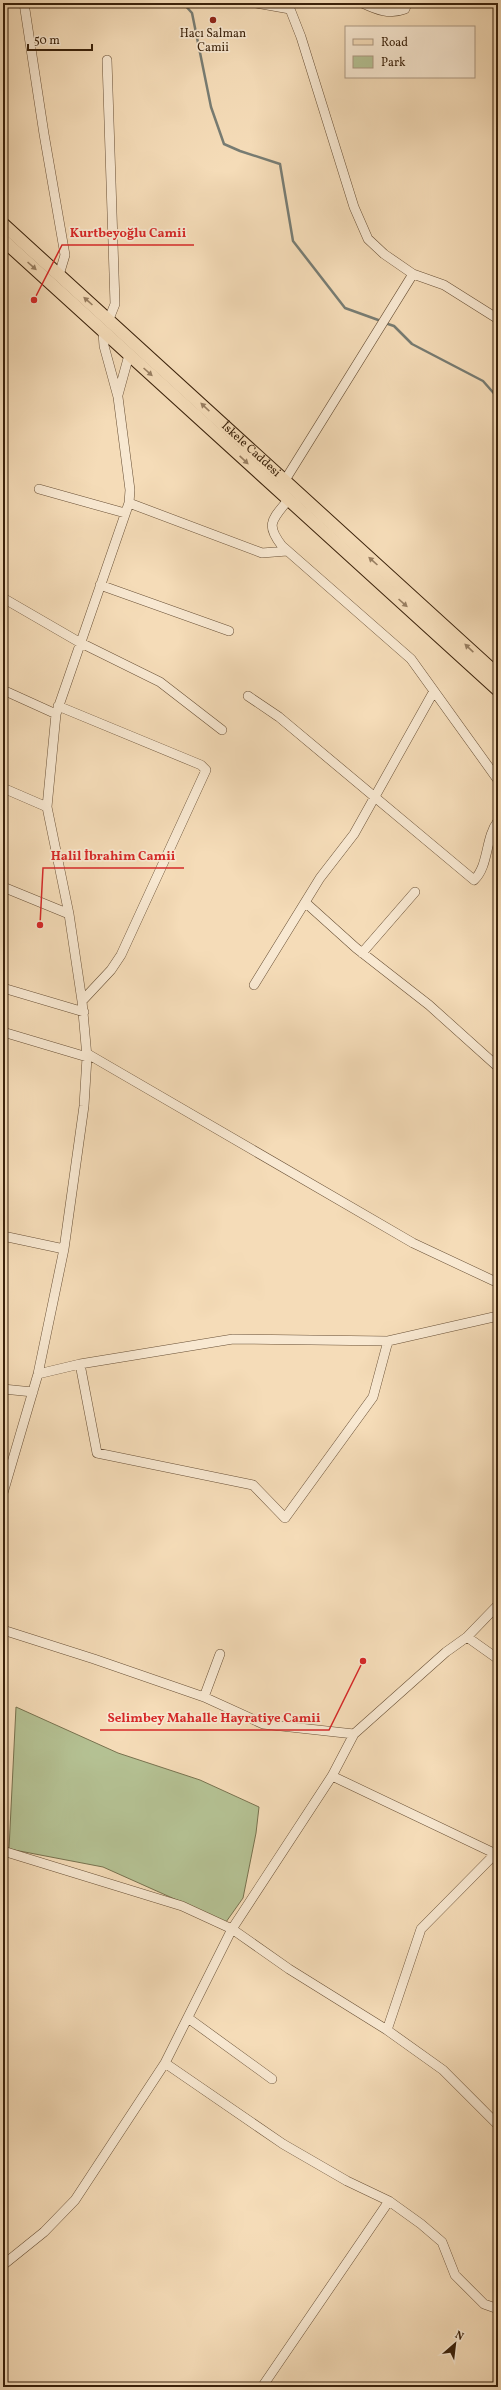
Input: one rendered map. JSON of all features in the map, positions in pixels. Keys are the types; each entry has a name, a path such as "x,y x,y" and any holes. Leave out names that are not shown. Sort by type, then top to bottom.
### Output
{"main road":[{"name":"İskele Caddesi","path":"3,224 498,675"},
{"path":"3,240 278,492 498,690"}],"street":[{"path":"24,3 44,134 65,255 59,274"},
{"path":"256,3 290,10 301,37 354,207 368,239 384,254 413,274 444,285 498,319"},
{"path":"362,3 380,11 391,13 405,9 407,3"},
{"path":"107,60 115,304 109,319"},
{"path":"278,492 413,274"},
{"path":"3,1493 38,1374 64,1249 84,1106 86,1055 84,1012 68,914 47,807 57,710 79,642 125,513 130,490 118,397 104,346 103,332"},
{"path":"118,397 129,355"},
{"path":"39,489 125,513"},
{"path":"288,500 272,520 271,529 276,538 287,551 411,659 498,780"},
{"path":"128,503 262,553 287,551"},
{"path":"100,585 230,631"},
{"path":"3,598 79,642 160,682 222,730"},
{"path":"3,690 201,765 206,770 121,955 111,970 82,1001"},
{"path":"254,985 306,903 320,878 354,834 434,691"},
{"path":"248,696 278,717 474,880 480,874 490,834 498,821"},
{"path":"3,788 47,807"},
{"path":"3,887 68,914"},
{"path":"362,952 415,892"},
{"path":"306,903 362,952 429,1005 498,1066"},
{"path":"3,988 84,1012"},
{"path":"3,1032 86,1055 413,1243 494,1281"},
{"path":"3,1236 64,1249"},
{"path":"38,1374 80,1364 233,1339 388,1341 498,1316"},
{"path":"80,1364 97,1453 253,1485 285,1518 373,1397 388,1341"},
{"path":"3,1389 33,1392"},
{"path":"3,2265 44,2232 75,2200 165,2063 232,1929 332,1776 354,1734 446,1652 467,1637 498,1605"},
{"path":"3,1630 94,1659 204,1697 263,1724 354,1734"},
{"path":"467,1637 498,1658"},
{"path":"204,1697 220,1654"},
{"path":"332,1776 497,1854 421,1929 387,2030"},
{"path":"3,1850 182,1906 232,1929 289,1969 387,2030 443,2070 498,2125"},
{"path":"188,2018 272,2079"},
{"path":"165,2063 283,2144 347,2181 389,2201 442,2242 455,2275 484,2304 498,2309"},
{"path":"262,2387 389,2201"},
{"path":"494,2387 498,2385"}],"green space":[{"path":"16,1707 118,1753 200,1780 259,1807 256,1833 243,1898 226,1922 103,1867 9,1849"}],"waterway":[{"path":"183,3 192,13 211,107 224,144 240,151 280,164 293,241 345,308 381,321"},
{"path":"385,323 394,326 412,344 483,381 498,398"}],"place":[{"name":"Hacı Salman Camii","path":"213,20"},
{"name":"Kurtbeyoğlu Camii","path":"34,300"},
{"name":"Halil İbrahim Camii","path":"40,925"},
{"name":"Selimbey Mahalle Hayratiye Camii","path":"363,1661"}]}
